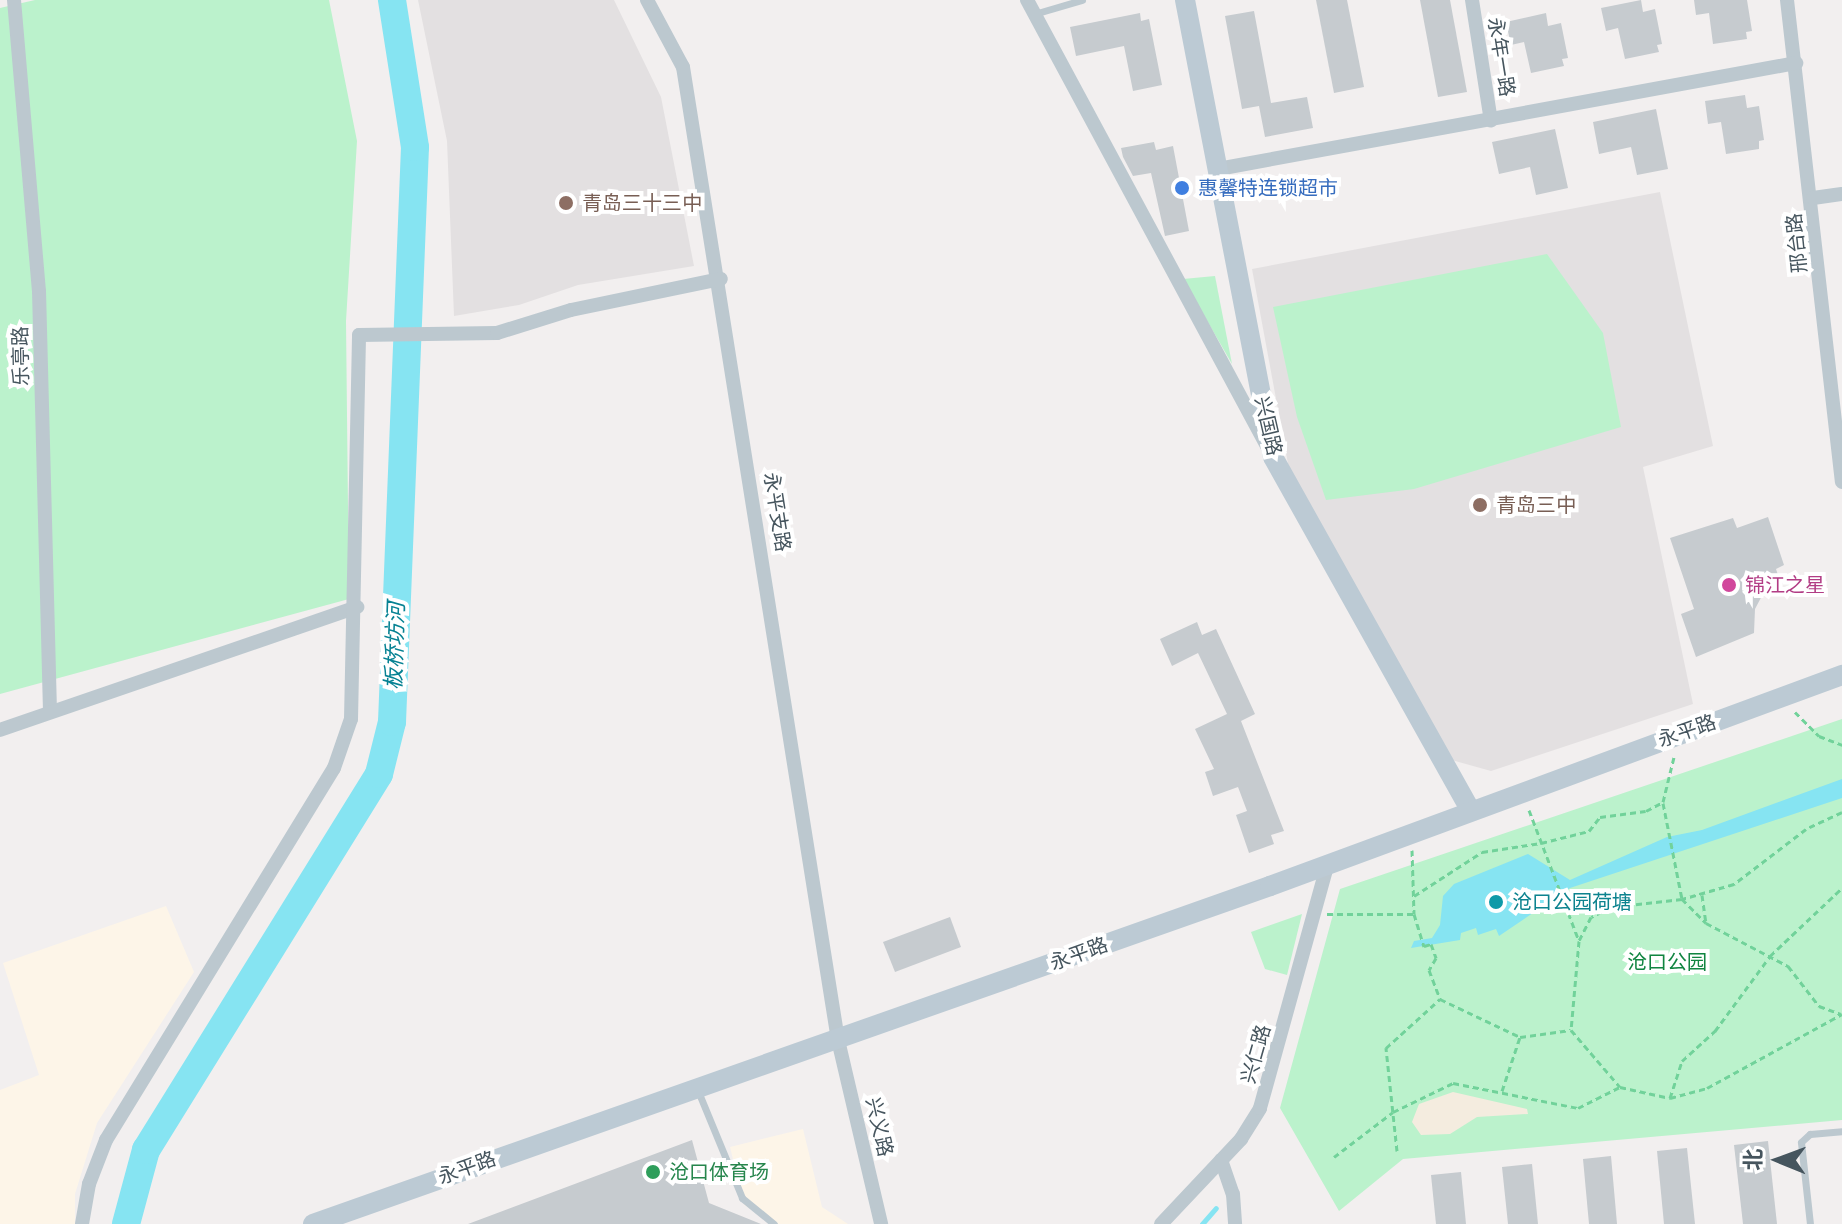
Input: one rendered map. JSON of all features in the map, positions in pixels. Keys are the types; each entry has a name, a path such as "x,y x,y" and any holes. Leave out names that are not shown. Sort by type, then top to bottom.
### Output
{"main road":[{"name":"兴国路","path":"1185,0 1273,457 1470,810"},
{"name":"永平路","path":"313,1224 838,1040 1842,675"}],"street":[{"name":"乐亭路","path":"14,0 39,291 50,712"},
{"name":"永平支路","path":"647,0 683,67 721,279 838,1040"},
{"path":"1027,0 1032,15 1273,457"},
{"name":"永年一路","path":"1472,0 1491,121"},
{"name":"邢台路","path":"1787,0 1836,366 1842,482"},
{"path":"1218,169 1796,63"},
{"path":"1813,198 1842,194"},
{"path":"82,1224 89,1184 106,1140 334,768 351,719 357,607 359,335 497,333 571,310 721,279"},
{"path":"0,730 357,607"},
{"name":"兴仁路","path":"1161,1224 1241,1139 1265,1094 1328,863"},
{"name":"兴义路","path":"838,1040 881,1224"},
{"path":"1221,1160 1233,1194 1235,1224"}],"lane":[{"path":"1032,15 1082,0"},
{"path":"697,1089 742,1198 774,1224"},
{"path":"1810,1224 1801,1142 1810,1134 1842,1131"}],"path":[{"path":"1781,698 1819,736 1842,745"},
{"path":"1679,733 1663,802 1666,831 1682,899 1706,923 1788,966 1819,1006 1842,1014"},
{"path":"1522,791 1579,941"},
{"path":"1414,896 1482,852 1541,843 1589,831 1600,817 1646,811 1663,802"},
{"path":"1842,812 1806,829 1734,884 1682,899 1611,907 1591,917 1579,941 1571,1030 1620,1087 1670,1098 1707,1088 1842,1014"},
{"path":"1411,831 1414,914 1424,946 1431,944 1436,958 1429,970 1440,999 1520,1037 1571,1030"},
{"path":"1670,1098 1682,1061 1715,1031 1770,956 1842,888"},
{"path":"1702,893 1706,923"},
{"path":"1315,914 1414,914"},
{"path":"1397,1151 1386,1048 1440,999"},
{"path":"1502,1092 1520,1037"},
{"path":"1334,1157 1393,1112 1453,1083 1578,1108 1620,1087"}],"shaded area":[{"name":"青岛三十三中","path":"418,0 614,0 661,97 694,266 578,285 519,305 454,316 447,141"},
{"name":"青岛三中","path":"1660,192 1713,446 1643,467 1693,704 1491,771 1448,759 1289,469 1252,269"},
{"path":"166,906 194,972 97,1123 75,1194 75,1224 0,1224 0,1090 39,1075 3,963"},
{"path":"803,1129 822,1207 848,1224 777,1224 744,1205 730,1147"}],"green space":[{"path":"35,0 329,0 357,141 346,321 349,599 0,694 0,8"},
{"path":"1547,254 1603,333 1621,427 1414,489 1326,500 1297,417 1273,307"},
{"path":"1215,276 1232,364 1183,279"},
{"name":"沧口公园","path":"1842,719 1842,1120 1403,1159 1339,1211 1280,1108 1340,889"},
{"path":"1302,914 1287,975 1265,969 1251,932"}],"sand":[{"path":"1453,1092 1527,1109 1528,1114 1477,1117 1450,1134 1421,1135 1412,1122 1419,1104"}],"water":[{"path":"1842,779 1842,798 1570,888 1499,936 1496,929 1478,935 1476,928 1461,933 1460,940 1411,948 1414,941 1432,938 1440,925 1443,896 1454,884 1528,854 1570,880 1667,837 1702,830"}],"building":[{"path":"1316,0 1347,0 1364,87 1334,93"},
{"path":"1420,0 1450,0 1467,92 1438,97"},
{"path":"1641,0 1643,12 1655,9 1662,44 1657,45 1659,52 1625,59 1618,28 1606,31 1601,8"},
{"path":"1694,0 1747,0 1752,31 1746,32 1747,39 1713,44 1709,13 1696,15"},
{"path":"1254,11 1271,103 1307,97 1313,128 1265,137 1259,106 1242,109 1225,16"},
{"path":"1140,13 1141,21 1149,19 1162,85 1133,91 1124,46 1076,56 1070,27"},
{"path":"1546,13 1548,26 1561,23 1568,58 1562,59 1564,66 1531,73 1524,42 1511,45 1506,22"},
{"path":"1745,95 1747,108 1759,106 1764,140 1759,141 1759,149 1726,154 1721,122 1708,124 1705,101"},
{"path":"1656,109 1668,169 1637,175 1631,147 1599,154 1593,122"},
{"path":"1555,129 1568,188 1536,195 1530,167 1499,174 1492,142"},
{"path":"1154,142 1156,150 1173,146 1189,231 1165,236 1151,173 1133,176 1123,157 1121,148"},
{"name":"锦江之星","path":"1768,517 1784,565 1776,569 1780,581 1765,590 1755,609 1754,633 1696,657 1681,614 1694,609 1670,538 1733,518 1737,528"},
{"path":"1197,622 1202,635 1216,629 1255,714 1241,721 1284,831 1271,835 1274,844 1249,853 1236,815 1247,811 1238,787 1213,796 1205,772 1214,769 1195,729 1227,714 1198,653 1172,666 1160,639"},
{"path":"950,917 961,947 895,972 883,942"},
{"name":"沧口体育场","path":"692,1140 709,1203 761,1224 468,1224"},
{"path":"1768,1141 1777,1224 1743,1224 1734,1145"},
{"path":"1687,1148 1695,1224 1664,1224 1657,1151"},
{"path":"1611,1156 1617,1224 1589,1224 1583,1159"},
{"path":"1532,1164 1538,1224 1508,1224 1502,1167"},
{"path":"1461,1172 1466,1224 1436,1224 1431,1175"}],"waterway":[{"name":"板桥坊河","path":"126,1224 146,1150 379,774 392,722 415,147 392,0"},
{"path":"1202,1224 1216,1208"}],"place":[{"name":"惠馨特连锁超市","path":"1182,188"},
{"name":"青岛三十三中","path":"566,203"},
{"name":"青岛三中","path":"1480,505"},
{"name":"锦江之星","path":"1729,585"},
{"name":"沧口公园荷塘","path":"1496,902"},
{"name":"沧口体育场","path":"653,1172"}]}
